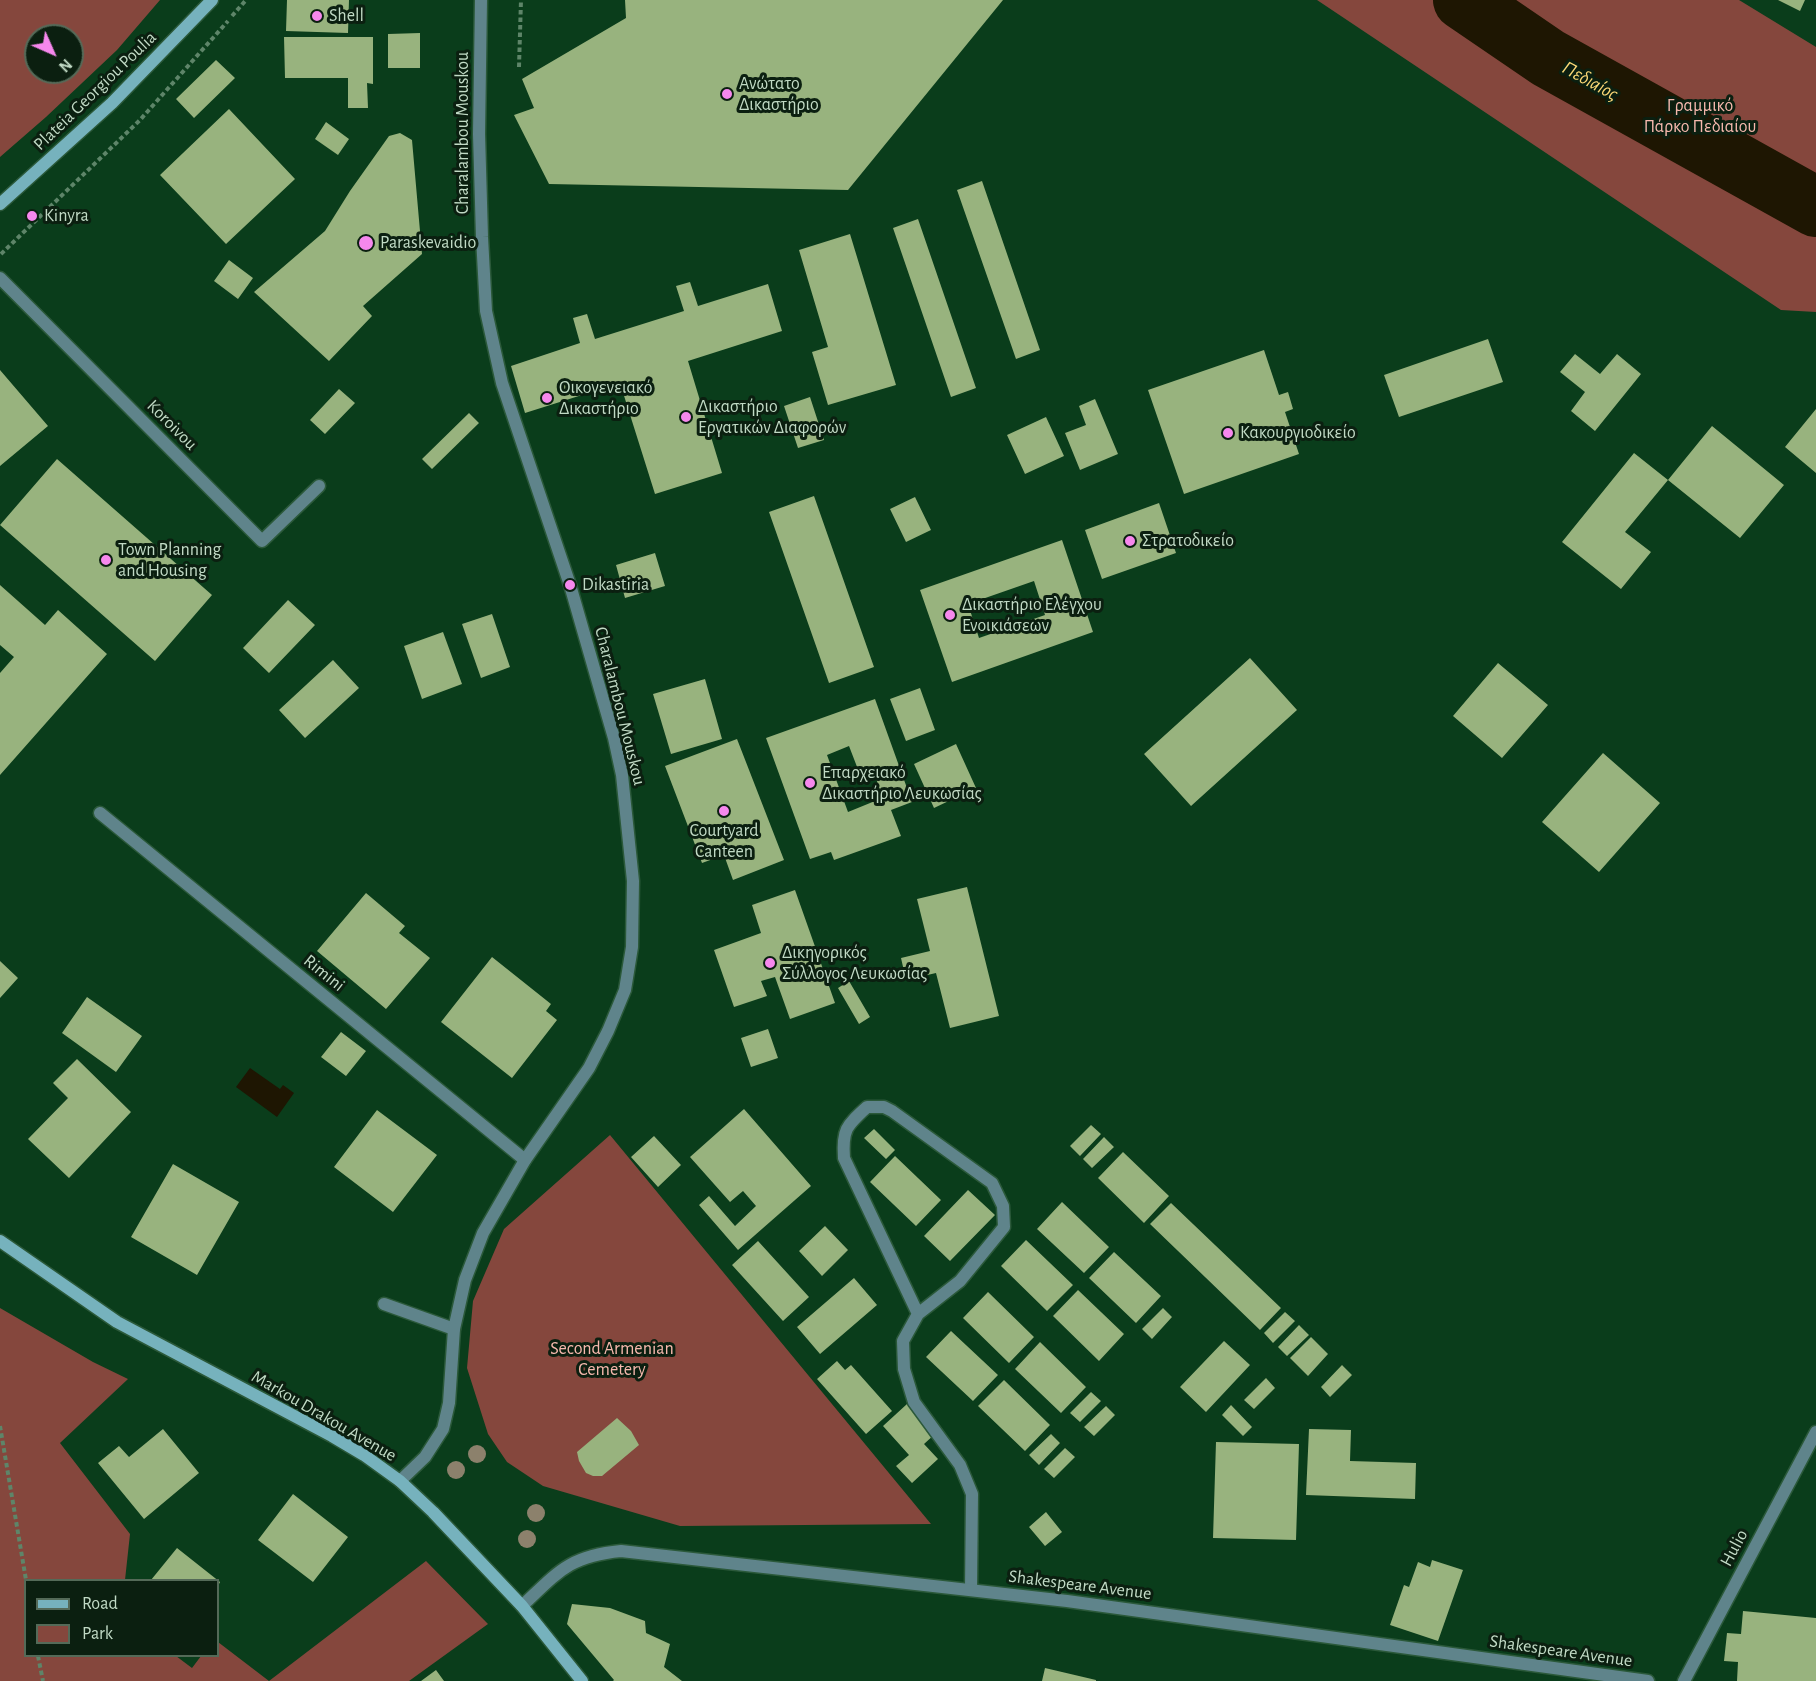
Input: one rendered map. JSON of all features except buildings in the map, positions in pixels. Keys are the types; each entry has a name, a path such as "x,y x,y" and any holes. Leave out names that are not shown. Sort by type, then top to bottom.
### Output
{"main road":[{"name":"Plateia Georgiou Poulia","path":"0,204 112,103 212,0"},
{"name":"Markou Drakou Avenue","path":"0,1241 117,1322 364,1455 399,1481 433,1512 522,1606 582,1681"}],"street":[{"name":"Charalambou Mouskou","path":"399,1481 425,1457 443,1429 449,1403 454,1329 465,1280 483,1233 525,1160 589,1068 625,990 632,947 633,881 622,775 614,738 570,585 502,383 486,311 479,134 482,0"},
{"name":"Koroivou","path":"0,278 262,541 319,486"},
{"name":"Rimini","path":"100,813 525,1160"},
{"path":"918,1314 844,1158 843,1137 852,1120 867,1107 884,1107 918,1128 992,1183 1004,1206 1005,1227 960,1281 918,1314 903,1341 904,1369 914,1402 960,1465 972,1494 971,1589"},
{"path":"384,1304 454,1329"},
{"name":"Hulio","path":"1684,1681 1816,1432"},
{"name":"Shakespeare Avenue","path":"522,1606 571,1563 587,1556 621,1551 971,1589 1648,1681"}],"path":[{"path":"0,255 140,120 246,0"},
{"path":"519,67 521,0"},
{"path":"0,1426 26,1579"},
{"path":"38,1657 43,1681"}],"green space":[{"path":"0,0 160,0 117,50 84,81 84,24 24,24 24,84 81,84 0,157"},
{"name":"Γραμμικό Πάρκο Πεδιαίου","path":"1317,0 1739,0 1816,47 1816,312 1781,310"},
{"name":"Second Armenian Cemetery","path":"610,1135 931,1524 680,1526 543,1486 507,1462 488,1434 467,1368 473,1301 504,1229"},
{"path":"0,1308 93,1362 128,1379 60,1443 130,1534 125,1579 24,1579 24,1657 177,1657 192,1668 200,1657 219,1657 219,1643 269,1681 0,1681"},
{"path":"426,1561 488,1624 409,1681 269,1681"}],"shaded area":[{"path":"250,1068 280,1089 283,1085 294,1093 277,1117 236,1087"}],"waterway":[{"name":"Πεδιαίος","path":"1463,0 1548,58 1816,207"}],"place":[{"name":"Shell","path":"317,16"},
{"name":"Ανώτατο Δικαστήριο","path":"727,94"},
{"name":"Kinyra","path":"32,216"},
{"name":"Paraskevaidio","path":"366,243"},
{"name":"Οικογενειακό Δικαστήριο","path":"547,398"},
{"name":"Δικαστήριο Εργατικών Διαφορών","path":"686,417"},
{"name":"Κακουργιοδικείο","path":"1228,433"},
{"name":"Στρατοδικείο","path":"1130,541"},
{"name":"Town Planning and Housing","path":"106,560"},
{"name":"Dikastiria","path":"570,585"},
{"name":"Δικαστήριο Ελέγχου Ενοικιάσεων","path":"950,615"},
{"name":"Επαρχειακό Δικαστήριο Λευκωσίας","path":"810,783"},
{"name":"Courtyard Canteen","path":"724,811"},
{"name":"Δικηγορικός Σύλλογος Λευκωσίας","path":"770,963"}]}
